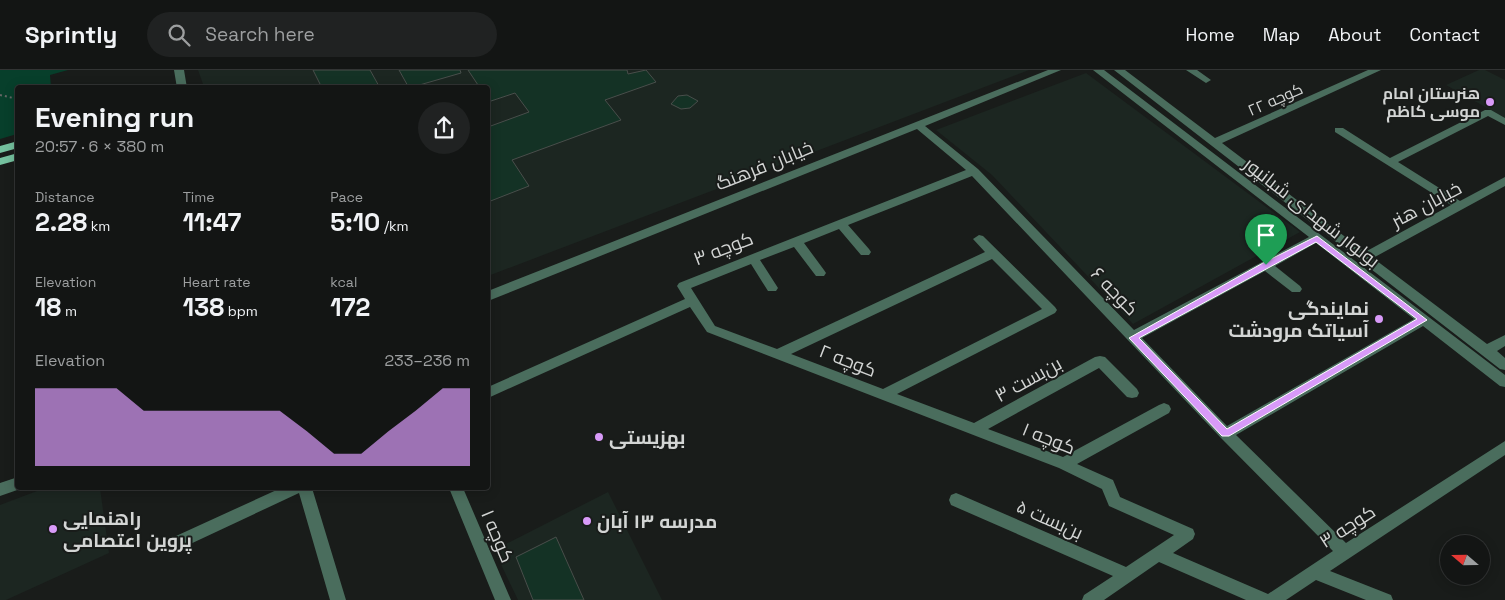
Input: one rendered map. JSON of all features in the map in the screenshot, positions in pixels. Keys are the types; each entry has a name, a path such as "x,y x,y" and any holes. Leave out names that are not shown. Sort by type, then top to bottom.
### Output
{"main road":[{"path":"0,150 15,145"},
{"path":"0,162 15,157"}],"street":[{"path":"179,70 182,85"},
{"name":"خیابان فرهنگ","path":"490,295 1056,70"},
{"name":"بولوار شهدای شبانپور","path":"1098,70 1505,382"},
{"path":"1191,70 1206,80"},
{"name":"کوچه ۲۲","path":"1214,143 1376,70"},
{"path":"1110,78 1122,72"},
{"name":"بولوار شهدای شبانپور","path":"1122,72 1505,364"},
{"path":"1390,162 1488,112 1505,122"},
{"name":"کوچه ۶","path":"918,125 974,171 1226,434 1344,552"},
{"path":"1339,130 1460,206"},
{"path":"820,273 796,241 974,171"},
{"name":"خیابان هنر","path":"1364,257 1505,182"},
{"path":"841,224 865,252"},
{"path":"1133,338 1317,238"},
{"path":"777,354 993,253 980,239"},
{"name":"کوچه ۳","path":"693,301 683,286 796,241"},
{"name":"کوچه ۲","path":"693,301 711,329 883,395 1051,310 993,253"},
{"path":"753,258 772,288"},
{"path":"1266,265 1296,288"},
{"path":"1390,294 1403,287"},
{"path":"490,392 693,301"},
{"path":"1226,434 1423,320"},
{"path":"1486,351 1505,340"},
{"name":"بن‌بست ۳","path":"974,430 1100,361 1132,393"},
{"name":"کوچه ۱","path":"883,395 1064,464 1108,485 1114,502 1188,534 1158,554"},
{"path":"1064,464 1164,409"},
{"name":"کوچه ۳","path":"1272,600 1505,448"},
{"path":"0,490 15,484"},
{"path":"181,541 291,490"},
{"path":"306,490 338,600"},
{"name":"کوچه ۱","path":"457,490 503,600"},
{"name":"بن‌بست ۵","path":"956,500 1128,575"},
{"path":"1090,600 1158,554 1264,600"},
{"path":"1314,572 1385,600"}],"path":[{"path":"0,95 15,98"}],"shaded area":[{"path":"198,70 1029,70 490,275 490,85 203,85"},
{"name":"هنرستان امام موسی کاظم","path":"1479,70 1485,70 1505,80 1505,118 1446,85"},
{"path":"1086,73 1300,232 1133,324 992,175 936,130"},
{"name":"راهنمایی پروین اعتصامی","path":"40,490 100,490 109,553 6,600 0,600 0,505"},
{"name":"مدرسه ۱۳ آبان","path":"608,492 662,600 518,600 494,550"}],"green space":[{"path":"0,70 68,70 50,75 51,85 15,85 15,135 0,139"}],"building":[{"path":"313,70 370,70 378,85 320,85"},
{"path":"399,70 460,70 461,73 419,85 407,85"},
{"path":"468,70 627,70 628,74 646,70 656,82 605,100 621,120 512,160 529,186 490,201 490,126 529,112 515,93 490,101 490,85 478,85"},
{"path":"687,95 698,101 690,108 681,109 671,104 678,96"},
{"path":"556,537 584,600 533,600 516,557"}],"place":[{"name":"هنرستان امام موسی کاظم","path":"1490,102"},
{"name":"نمایندگی آسیاتک مرودشت","path":"1379,319"},
{"name":"بهزیستی","path":"599,437"},
{"name":"مدرسه ۱۳ آبان","path":"587,521"},
{"name":"راهنمایی پروین اعتصامی","path":"53,529"}],"route":[{"path":"1317,238 1423,320 1226,434 1133,338 1266,265 1317,238"}]}
